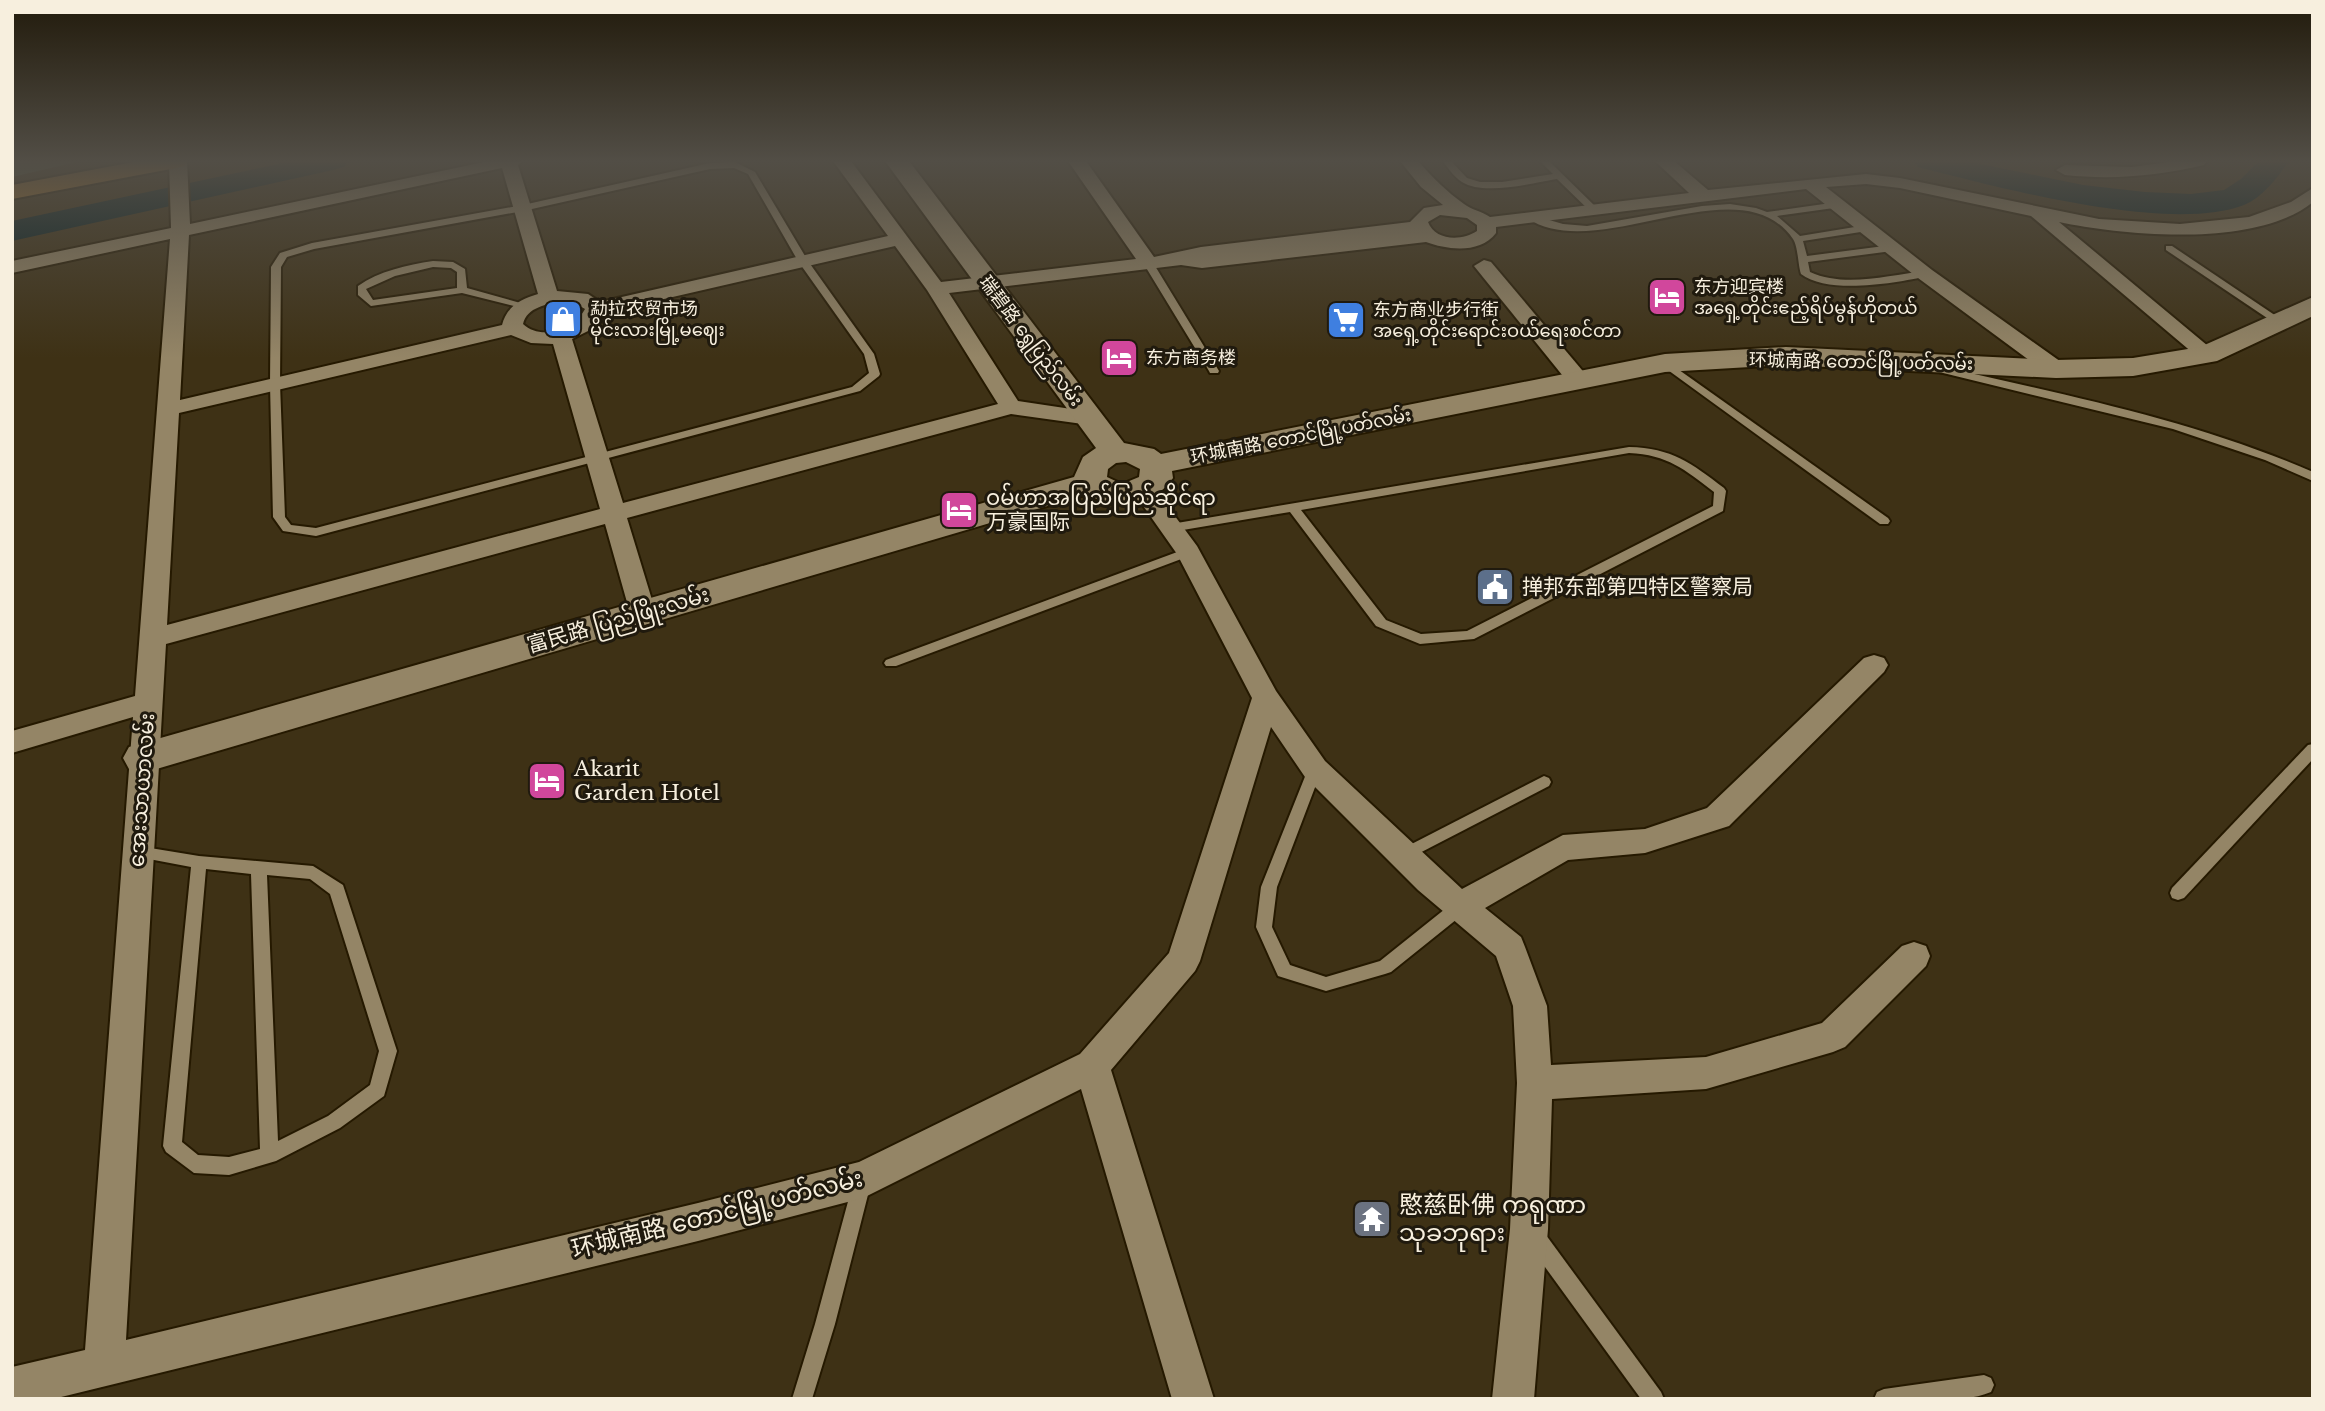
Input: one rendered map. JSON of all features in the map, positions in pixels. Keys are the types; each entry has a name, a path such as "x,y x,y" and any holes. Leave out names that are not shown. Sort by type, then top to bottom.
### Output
{"street":[{"path":"12,267 170,227"},
{"name":"အေးသာယာလမ်း","path":"104,1363 181,227"},
{"path":"529,227 549,297"},
{"path":"890,227 936,289 1011,407"},
{"name":"瑞碧路 ရွှေပြည်လမ်း","path":"946,227 1116,453"},
{"path":"1123,227 1147,261"},
{"path":"936,289 1411,227"},
{"path":"1428,227 1484,266 1579,381"},
{"path":"1481,227 1484,266"},
{"path":"1447,242 1500,227"},
{"path":"2053,227 2207,355"},
{"path":"2117,227 2180,230 2225,227"},
{"path":"1867,228 1925,274 2056,369"},
{"path":"595,309 899,239"},
{"path":"514,328 513,319 526,306 549,297 583,298 595,309"},
{"name":"环城南路 တောင်မြို့ပတ်လမ်း","path":"1150,477 1665,363 1786,356 2056,369 2133,367 2207,355 2313,305"},
{"path":"168,409 514,328 524,335 534,337 561,335 583,326 590,320 595,309"},
{"path":"561,335 643,613"},
{"path":"152,638 1011,407 1090,418"},
{"path":"1150,477 1116,494 1093,482 1090,470 1099,459 1116,453 1143,456 1180,540 1266,698 1315,769 1401,855 1509,947 1530,1006 1535,1083 1529,1229 1513,1399"},
{"name":"富民路 ပြည်ဖြိုးလမ်း","path":"143,758 1093,482"},
{"path":"1461,906 1563,848 1645,841 1718,817 1874,665"},
{"name":"环城南路 တောင်မြို့ပတ်လမ်း","path":"12,1388 104,1363 684,1225 863,1179 1092,1066 1183,961 1266,698"},
{"path":"12,742 148,704"},
{"path":"1535,1083 1706,1073 1832,1036 1914,956"},
{"path":"1092,1066 1193,1399"}],"lane":[{"path":"418,227 312,246 283,255 276,267 275,384 279,517 287,528 316,532 856,389 875,374 869,354 803,261 783,227"},
{"path":"1559,227 1566,229 1600,227"},
{"path":"1784,227 1798,239 1805,274 1823,281 1925,274"},
{"path":"1798,239 1867,228"},
{"path":"1801,260 1892,248"},
{"path":"2169,248 2280,322"},
{"path":"1147,261 1214,372"},
{"path":"462,290 463,271 454,265 439,264 371,279 360,288 371,303 462,290 526,306"},
{"path":"1908,361 2179,427 2281,461 2313,477"},
{"path":"1665,363 1884,521"},
{"path":"891,663 1180,540 1293,507 1629,450 1653,450 1673,455 1720,491 1719,508 1469,636 1420,639 1381,623 1293,507"},
{"path":"2178,892 2313,749"},
{"path":"1315,769 1269,887 1264,927 1284,971 1326,984 1385,967 1461,906"},
{"path":"1401,855 1544,782"},
{"path":"138,852 199,862 313,873 337,890 388,1051 378,1090 334,1122 270,1155 229,1166 194,1164 172,1146 199,862"},
{"path":"259,867 270,1155"},
{"path":"802,1399 825,1324 863,1179"},
{"path":"1529,1229 1654,1399"},
{"path":"1884,1399 1984,1385"}],"waterway":[{"path":"12,231 31,227"}],"place":[{"name":"东方迎宾楼 အရှေ့တိုင်းဧည့်ရိပ်မွန်ဟိုတယ်","path":"1667,297"},
{"name":"勐拉农贸市场 မိုင်းလားမြို့မဈေး","path":"563,319"},
{"name":"东方商业步行街 အရှေ့တိုင်းရောင်းဝယ်ရေးစင်တာ","path":"1346,320"},
{"name":"东方商务楼","path":"1119,358"},
{"name":"ဝမ်ဟာအပြည်ပြည်ဆိုင်ရာ 万豪国际","path":"959,510"},
{"name":"掸邦东部第四特区警察局","path":"1495,587"},
{"name":"Akarit Garden Hotel","path":"547,781"},
{"name":"愍慈卧佛 ကရုဏာ သုခဘုရား","path":"1372,1219"}]}
